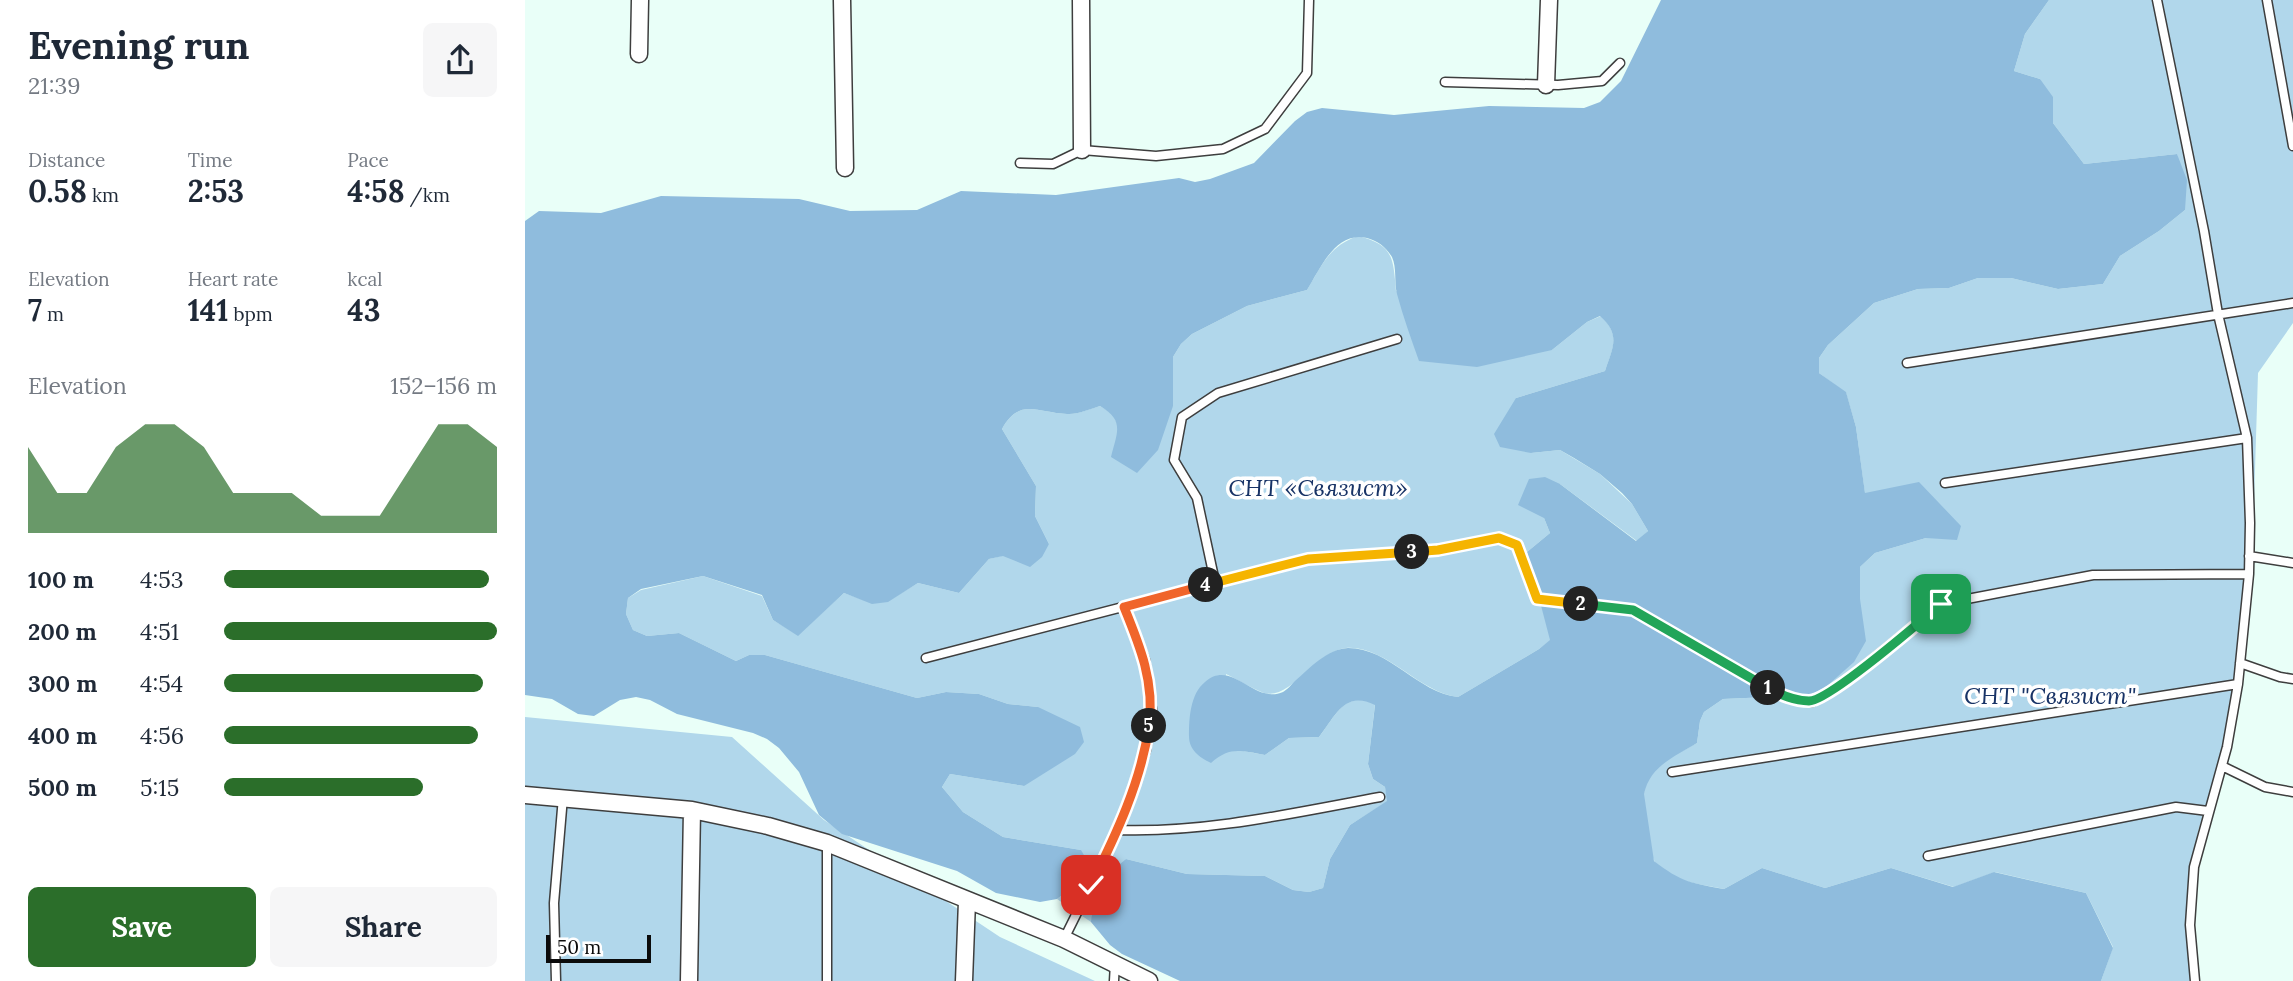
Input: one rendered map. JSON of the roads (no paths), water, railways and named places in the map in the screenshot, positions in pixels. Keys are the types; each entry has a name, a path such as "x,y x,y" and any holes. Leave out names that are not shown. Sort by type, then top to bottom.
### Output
{"street":[{"path":"639,54 641,0"},
{"path":"842,0 845,168"},
{"path":"1081,0 1082,150"},
{"path":"1546,85 1549,0"},
{"path":"525,795 692,810 768,825 827,844 1064,939 1149,981"},
{"path":"689,981 692,810"},
{"path":"964,981 967,901"}],"lane":[{"path":"1020,163 1053,164 1082,150 1156,156 1223,149 1265,129 1307,73 1309,0"},
{"path":"2157,0 2218,314 2247,438 2249,574 2238,684 2223,766 2194,867 2190,925 2195,981"},
{"path":"2267,0 2293,146"},
{"path":"1445,82 1546,85 1602,81 1620,63"},
{"path":"1907,363 2293,303"},
{"path":"1215,582 1197,498 1174,460 1182,416 1218,393 1397,339"},
{"path":"1945,483 2247,438"},
{"path":"926,658 1308,559 1438,550 1499,538 1517,545 1537,599 1633,610 1785,698 1812,702 1842,684 1941,604 2093,575 2249,574"},
{"path":"2249,556 2293,563"},
{"path":"1064,939 1118,830 1146,750 1151,709 1145,660 1124,607"},
{"path":"2240,663 2293,679"},
{"path":"1672,772 2238,684"},
{"path":"2223,766 2265,787 2293,792"},
{"path":"557,981 554,903 563,797"},
{"path":"1118,830 1159,832 1237,823 1380,797"},
{"path":"1928,856 2176,807 2209,811"},
{"path":"827,844 827,981"},
{"path":"1114,981 1115,963"}],"park label":[{"name":"СНТ «Связист»","path":"1318,488"},
{"name":"СНТ \"Связист\"","path":"2050,696"}]}
